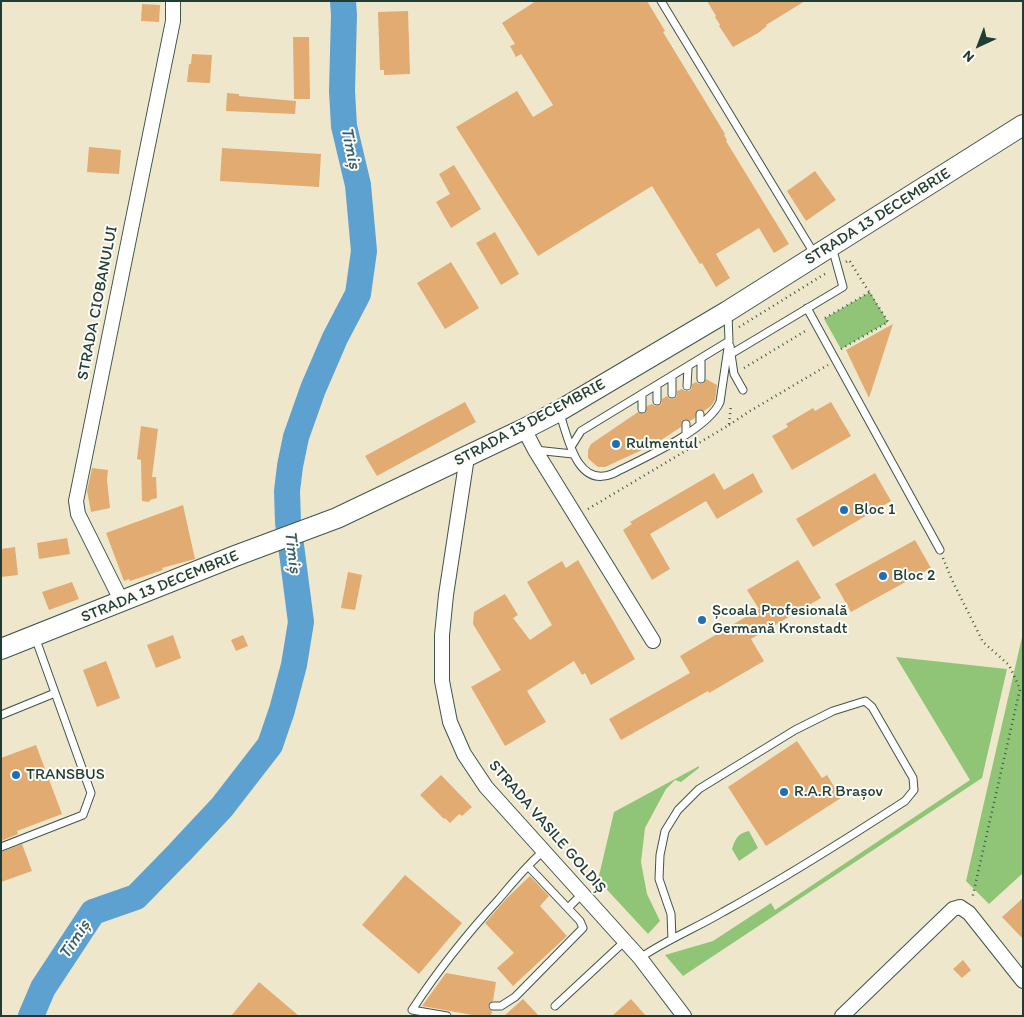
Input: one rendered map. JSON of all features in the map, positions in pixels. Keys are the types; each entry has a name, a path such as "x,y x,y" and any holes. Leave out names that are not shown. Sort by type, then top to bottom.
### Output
{"main road":[{"name":"STRADA 13 DECEMBRIE","path":"1,649 235,556 337,518 524,430 728,311 1023,125"}],"street":[{"name":"STRADA CIOBANULUI","path":"122,602 78,514 76,501 173,20 173,1"},
{"path":"524,430 653,641"},
{"name":"STRADA VASILE GOLDIȘ","path":"467,458 446,595 442,635 442,681 450,722 464,754 486,787 640,958 684,1016"},
{"path":"842,1016 953,909 960,907 969,913 1023,981"}],"lane":[{"path":"661,1 824,252 838,266 843,287 731,354"},
{"path":"808,308 940,550"},
{"path":"728,311 729,338 734,374 743,390"},
{"path":"572,450 581,430 701,360 729,338"},
{"path":"559,411 578,463 586,472 594,476 604,477 671,443 711,416 720,402 729,338"},
{"path":"701,360 701,379"},
{"path":"687,386 688,368"},
{"path":"672,377 672,394"},
{"path":"657,386 657,402"},
{"path":"642,395 642,409"},
{"path":"700,414 700,424"},
{"path":"686,424 686,434"},
{"path":"671,434 671,443"},
{"path":"654,444 655,452"},
{"path":"535,450 572,450"},
{"path":"639,460 640,451"},
{"path":"1,847 83,815 91,793 35,637"},
{"path":"1,716 55,693"},
{"path":"640,958 723,913 815,858 904,801 914,790 913,778 872,707 865,701 833,711 795,730 699,789 678,810 665,831 660,855 659,879 671,914 672,939"},
{"path":"447,1016 412,1010 434,977 476,924 543,851"},
{"path":"493,1006 501,1006 515,996 583,928 580,921 528,866"},
{"path":"568,908 582,894"},
{"path":"555,1006 625,941"}],"path":[{"path":"729,338 849,260 888,322 729,425"},
{"path":"824,319 870,292"},
{"path":"734,374 808,330 798,313"},
{"path":"940,550 952,580 983,642 1009,665 1020,689 969,913"}],"green space":[{"path":"870,292 888,322 841,349 824,319"},
{"path":"1023,633 1023,873 989,904 966,881"},
{"path":"896,657 1007,669 982,778 683,976 665,955 713,941 771,903 775,910 970,780"},
{"path":"699,766 681,782 675,780 666,789 645,828 641,862 647,894 660,921 648,934 598,880 614,812"},
{"path":"749,831 758,848 739,861 732,849 733,845 740,835"}],"building":[{"path":"536,1 647,1 665,31 663,32 725,134 726,141 789,244 774,253 759,228 716,254 730,278 716,287 652,186 538,256 456,127 517,91 533,117 553,105 521,54 516,57 510,46 515,44 502,23"},
{"path":"707,1 805,1 766,25 758,33 733,47 719,26 716,16"},
{"path":"142,4 160,5 159,22 141,21"},
{"path":"408,11 410,74 384,75 384,70 380,70 378,12"},
{"path":"293,37 309,37 310,99 294,99"},
{"path":"192,54 212,55 210,83 187,82"},
{"path":"227,93 239,94 239,96 296,101 295,114 226,111"},
{"path":"89,147 121,150 119,174 87,172"},
{"path":"222,148 321,154 319,187 220,181"},
{"path":"454,165 481,209 451,228 436,202 450,194 439,174"},
{"path":"815,171 836,200 806,221 787,191"},
{"path":"495,232 519,274 501,285 476,243"},
{"path":"451,262 479,308 445,329 417,283"},
{"path":"893,324 869,398 846,350"},
{"path":"706,379 717,385 715,400 704,411 697,410 695,418 690,421 683,420 681,427 655,444 605,467 598,467 588,458 588,450 591,444 638,412 645,413 647,406 652,404 659,406 662,403 662,399 667,396 670,399 674,399 677,396 677,391 682,389 689,391 692,388 692,384 696,382 703,384"},
{"path":"465,402 476,422 377,476 365,456"},
{"path":"831,402 851,436 792,470 772,436 788,427 786,424 813,408 815,411"},
{"path":"141,426 158,429 152,477 156,477 157,498 149,502 142,501 141,460 137,459"},
{"path":"92,468 108,470 107,480 110,508 91,512 87,491"},
{"path":"714,473 724,490 753,473 763,492 717,519 706,501 650,534 670,569 652,580 623,530 632,524 630,522"},
{"name":"Bloc 1","path":"875,473 891,501 813,547 796,519"},
{"path":"183,505 195,559 162,568 163,570 130,581 129,579 124,581 106,533"},
{"path":"67,538 70,554 39,559 37,543"},
{"name":"Bloc 2","path":"915,540 931,568 851,612 835,584"},
{"path":"15,547 18,575 1,577 1,549"},
{"path":"578,560 635,659 591,685 585,673 582,675 574,661 527,691 546,722 505,746 471,687 501,670 473,624 474,612 505,594 518,615 513,618 530,640 552,625 527,582 562,561 566,568"},
{"path":"798,560 821,598 751,639 764,661 621,740 609,719 690,673 680,656 759,609 747,590"},
{"path":"348,572 362,575 355,610 341,608"},
{"path":"72,582 79,599 49,610 42,592"},
{"path":"173,635 181,658 156,668 147,645"},
{"path":"243,635 248,646 236,651 231,640"},
{"path":"106,661 120,698 97,707 83,670"},
{"name":"R.A.R Brașov","path":"797,741 822,778 827,775 841,798 766,846 728,787"},
{"path":"36,745 62,814 17,831 18,834 1,841 1,758"},
{"path":"441,775 472,807 462,816 459,814 450,823 420,795"},
{"path":"22,844 32,871 1,882 1,852"},
{"path":"405,875 462,923 419,974 362,925"},
{"path":"530,876 549,896 540,906 567,936 513,986 497,968 514,953 485,923"},
{"path":"1023,898 1023,939 1002,917"},
{"path":"963,960 971,970 962,978 953,969"},
{"path":"446,973 496,982 493,1001 488,1006 492,1011 491,1016 478,1016 422,1006"},
{"path":"259,982 299,1016 231,1016"},
{"path":"523,999 539,1016 504,1016"},
{"path":"631,999 646,1016 612,1016"}],"waterway":[{"name":"Timiș","path":"31,1016 43,988 93,912 136,897 179,853 222,807 270,745 282,710 294,665 301,622 288,522 287,491 290,466 296,437 313,389 335,338 358,294 364,251 358,185 344,126 342,91 343,1"}],"place":[{"name":"Rulmentul","path":"616,444"},
{"name":"Bloc 1","path":"844,510"},
{"name":"Bloc 2","path":"883,576"},
{"name":"Școala Profesională Germană Kronstadt","path":"702,620"},
{"name":"TRANSBUS","path":"16,775"},
{"name":"R.A.R Brașov","path":"784,792"}]}
